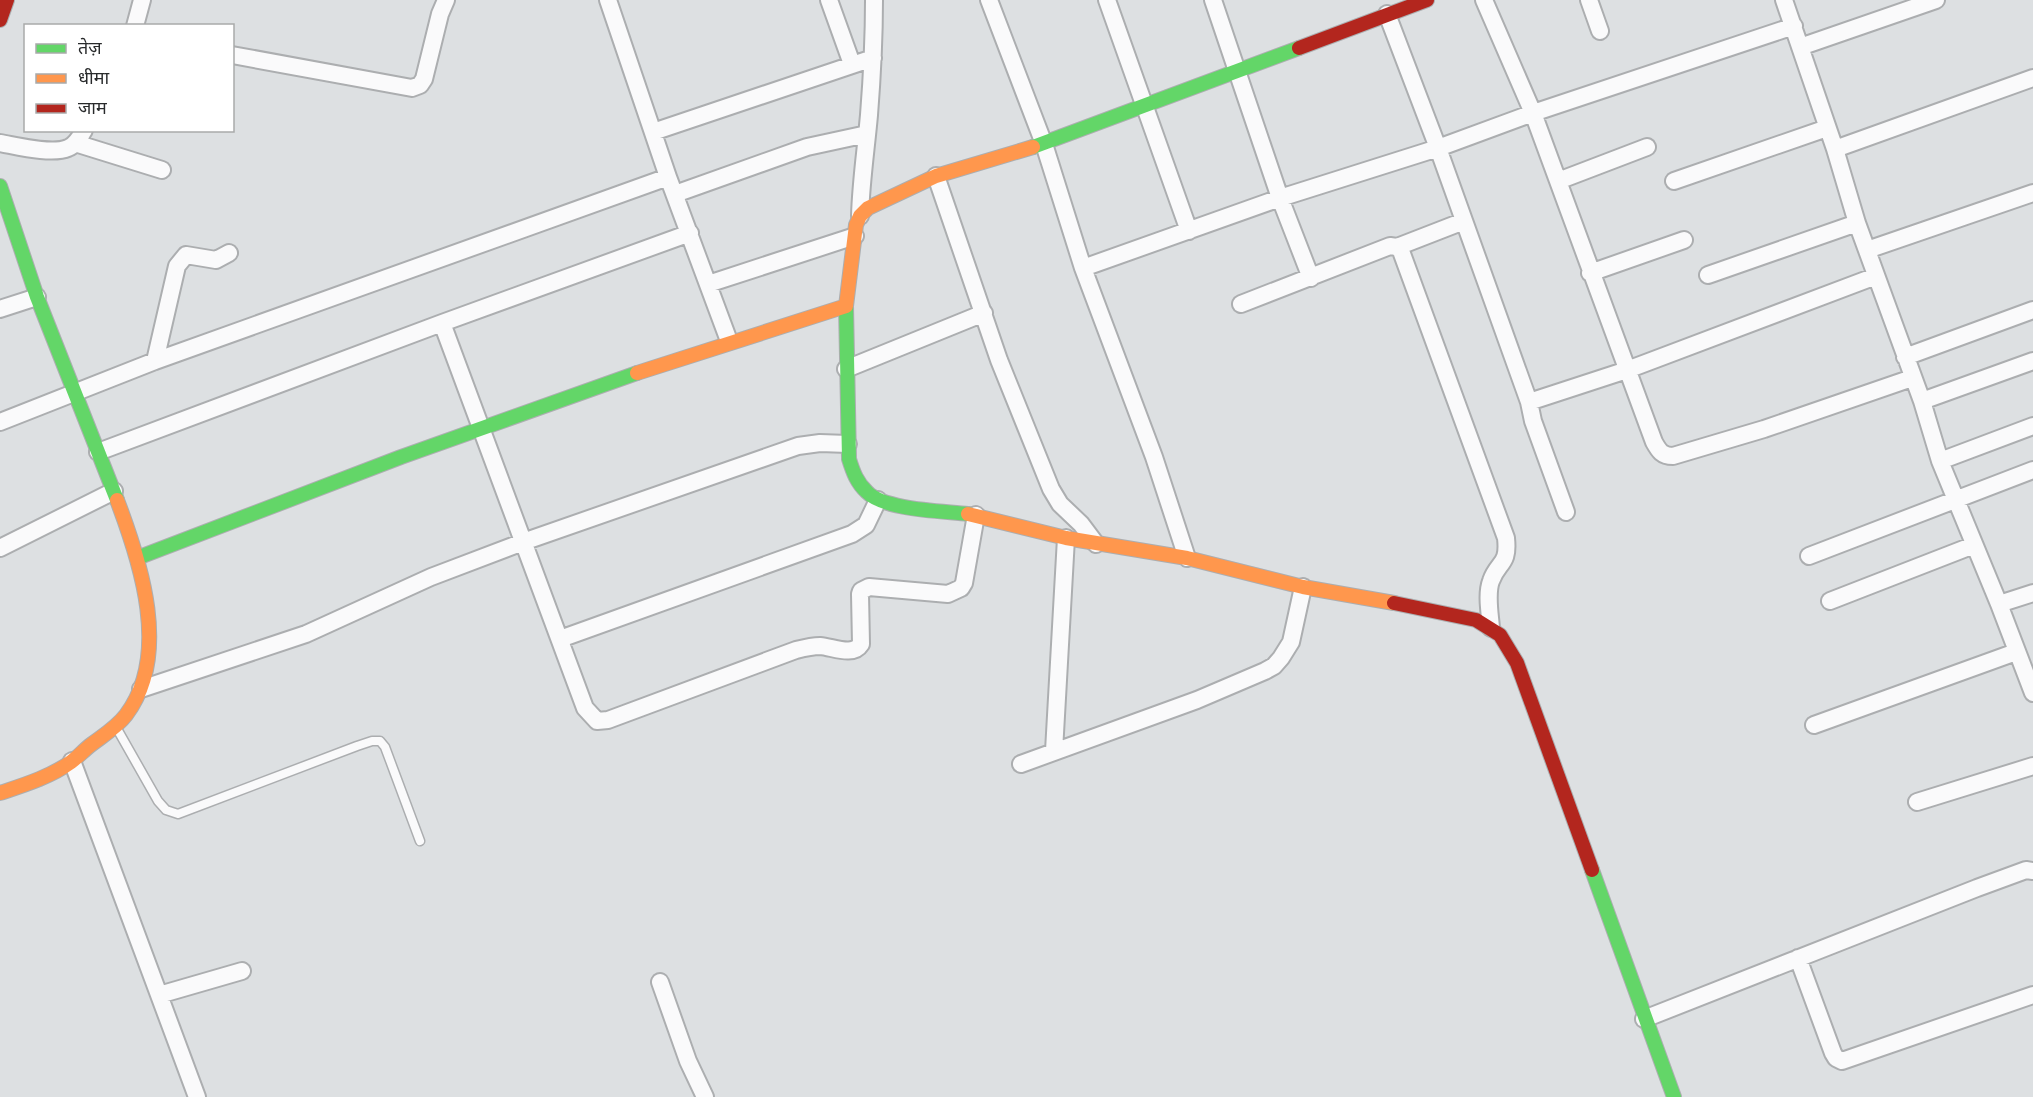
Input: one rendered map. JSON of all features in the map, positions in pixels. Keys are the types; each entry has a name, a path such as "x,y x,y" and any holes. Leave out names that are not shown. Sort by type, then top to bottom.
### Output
{"street":[{"path":"0,20 7,0"},
{"path":"136,24 142,0"},
{"path":"234,55 412,88 417,87 424,79 440,14 446,0"},
{"path":"608,0 668,177 729,341"},
{"path":"829,0 852,64"},
{"path":"860,216 873,58 874,0"},
{"path":"989,0 1044,144 1083,268 1154,457 1187,558"},
{"path":"1107,0 1189,231"},
{"path":"1213,0 1280,198 1311,278"},
{"path":"1428,0 1044,144 936,176 868,208 860,216 856,225 846,306 849,459 856,479 868,494 893,505 976,515 1066,538 1187,558 1303,586 1476,620 1491,628 1500,635 1516,663 1674,1097"},
{"path":"1484,0 1533,113 1590,273 1659,451 1665,456 1673,456 1764,429 1912,378"},
{"path":"1589,0 1600,31"},
{"path":"1784,0 1835,149 1857,223 1922,401 1940,461 1999,604 2016,652 2028,668 2033,693"},
{"path":"1800,48 1936,0"},
{"path":"1387,14 1438,148 1566,512"},
{"path":"1083,268 1280,198 1438,148 1533,113 1794,26"},
{"path":"653,132 873,58"},
{"path":"1835,149 2033,78"},
{"path":"1674,181 1827,128"},
{"path":"675,194 807,147 867,134"},
{"path":"0,143 57,151 68,148 80,137 162,171"},
{"path":"1558,181 1647,147"},
{"path":"936,176 999,360 1051,489 1060,504 1081,524 1096,543"},
{"path":"0,422 155,361 668,177"},
{"path":"0,186 37,297 114,491 137,558 147,608 149,633 148,657 141,689 129,711 116,727 72,761 49,775 0,793"},
{"path":"1867,250 2033,193"},
{"path":"1241,304 1390,246 1397,247 1464,221"},
{"path":"1708,275 1857,223"},
{"path":"98,452 690,233"},
{"path":"708,284 855,236"},
{"path":"1590,273 1684,240"},
{"path":"1397,247 1404,256 1506,538 1506,556 1491,581 1491,628"},
{"path":"155,361 180,261 186,255 216,260 228,253"},
{"path":"1529,402 1627,370 1876,276"},
{"path":"0,309 37,297"},
{"path":"137,558 480,427 729,341 846,306"},
{"path":"1905,357 2033,310"},
{"path":"846,369 984,313"},
{"path":"442,323 585,708 593,718 602,721 796,650 821,646 854,651 861,644 859,606 860,594 865,588 869,586 948,594 961,588 964,583 976,515"},
{"path":"1922,401 2033,361"},
{"path":"1940,461 2033,426"},
{"path":"141,689 306,634 430,577 798,446 820,443 848,444"},
{"path":"1809,556 2033,470"},
{"path":"0,548 114,491"},
{"path":"560,639 852,534 866,525 878,500"},
{"path":"1054,751 1066,538"},
{"path":"1830,601 1974,545"},
{"path":"1021,764 1197,700 1274,666 1288,650 1291,642 1303,586"},
{"path":"1999,604 2033,592"},
{"path":"1814,725 2016,652"},
{"path":"72,761 197,1097"},
{"path":"1917,802 2033,766"},
{"path":"1644,1019 2026,870 2033,871"},
{"path":"1798,958 1833,1053 1836,1058 1842,1060 2033,995"},
{"path":"159,995 242,971"},
{"path":"660,982 683,1048 705,1097"}],"lane":[{"path":"116,727 158,801 166,810 178,814 357,746 380,741 385,747 420,841"}],"traffic: fast":[{"path":"1033,147 1299,48"},
{"path":"0,186 37,297 117,500"},
{"path":"846,306 849,459 858,481 867,492 886,503 914,509 968,514"},
{"path":"137,558 401,457 637,373"},
{"path":"1592,870 1674,1097"}],"traffic: slow":[{"path":"637,373 846,306 856,225 860,216 868,208 936,176 1033,147"},
{"path":"0,793 46,776 71,762 119,723 140,691 147,665 149,637 147,609 135,552 117,500"},
{"path":"968,514 1066,538 1187,558 1303,587 1394,603"}],"traffic: jam":[{"path":"0,20 7,0"},
{"path":"1299,48 1427,0"},
{"path":"1394,603 1476,620 1500,635 1517,663 1592,870"}]}
